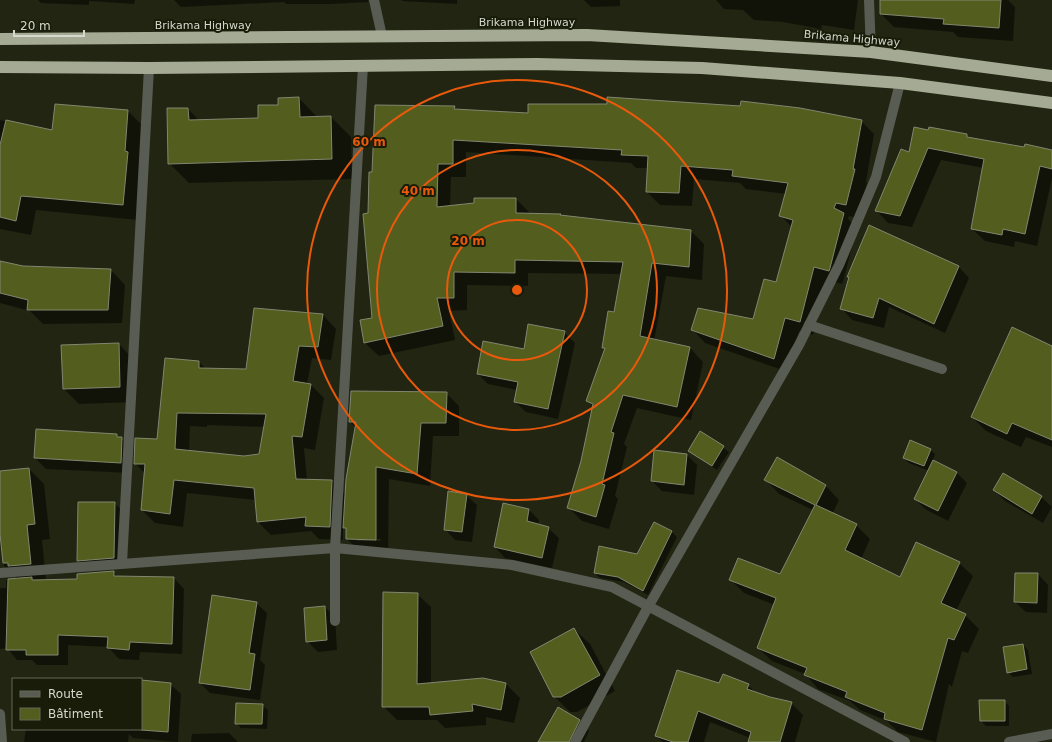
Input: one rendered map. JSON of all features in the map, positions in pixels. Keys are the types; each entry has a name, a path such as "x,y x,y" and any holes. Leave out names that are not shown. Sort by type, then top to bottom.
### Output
{"highway":[{"name":"Brikama Highway","path":"0,39 587,35 871,52 1052,76"},
{"path":"0,67 149,68 537,64 702,68 900,83 1052,103"}],"street":[{"path":"374,0 382,36"},
{"path":"869,0 871,52"},
{"path":"335,621 335,548 363,66"},
{"path":"122,562 149,68"},
{"path":"575,742 648,607 809,325 839,265 876,177 900,83"},
{"path":"809,325 942,369"},
{"path":"0,572 122,562 335,548 512,565 612,587 905,742"},
{"path":"0,714 2,742"},
{"path":"1009,742 1052,734"}],"building":[{"path":"880,0 1001,0 999,28 943,24 944,19 880,14"},
{"path":"299,97 300,117 331,116 332,159 168,164 167,108 188,108 189,120 258,118 258,105 278,105 278,98"},
{"path":"607,97 740,106 741,101 800,108 862,120 853,169 855,169 846,205 836,203 834,208 844,213 829,271 814,267 800,322 785,318 774,359 691,330 698,308 753,319 764,279 776,282 793,220 779,216 788,183 732,176 733,170 681,166 679,193 646,192 648,156 621,155 622,150 453,140 453,164 438,164 437,207 474,203 474,198 516,198 516,213 561,214 560,215 691,230 689,267 652,263 640,336 690,347 677,407 623,395 611,432 614,433 602,484 605,485 596,517 567,508 581,461 593,404 586,401 605,348 602,348 608,311 614,312 623,262 515,260 515,273 454,272 454,298 437,298 443,326 364,343 360,320 372,318 363,214 368,213 369,172 372,172 375,105 455,106 454,109 528,113 528,104 607,104"},
{"path":"55,104 128,110 125,151 128,152 123,205 21,196 16,221 0,217 0,145 6,120 52,130"},
{"path":"914,127 928,130 929,127 967,134 967,137 1024,147 1025,144 1052,150 1052,169 1040,166 1025,234 1003,229 1002,235 971,229 984,159 928,148 900,216 875,211 901,149 909,152"},
{"path":"869,225 959,266 934,324 879,298 873,318 840,309 849,277 847,277"},
{"path":"0,261 23,266 111,269 108,310 27,310 28,300 0,293"},
{"path":"254,308 323,314 318,347 299,346 293,381 311,384 302,437 292,436 296,479 332,480 330,527 305,526 306,517 257,522 254,488 174,480 170,514 141,510 145,464 134,464 135,438 157,439 165,358 199,361 199,368 246,369","holes":["177,413 266,414 259,454 244,456 175,449"]},
{"path":"528,324 565,331 548,409 514,402 518,382 477,374 483,341 524,349"},
{"path":"1012,327 1052,346 1052,440 1012,423 1007,434 971,417"},
{"path":"119,343 120,387 63,389 61,345"},
{"path":"351,391 447,392 446,423 421,423 417,474 376,467 376,540 346,539 346,528 343,528 346,479 356,422 349,422"},
{"path":"36,429 117,434 117,437 122,437 121,463 34,458"},
{"path":"700,431 724,446 712,466 688,451"},
{"path":"910,440 931,449 924,466 903,458"},
{"path":"654,450 687,454 684,485 651,481"},
{"path":"777,457 826,485 816,505 857,524 845,550 900,577 916,542 960,562 941,603 966,614 954,640 948,638 922,730 884,719 885,713 845,697 847,692 804,675 807,668 757,648 776,598 729,580 738,558 780,574 815,505 764,480"},
{"path":"933,460 957,472 938,511 914,499"},
{"path":"29,468 35,524 27,525 31,564 8,566 8,563 3,563 0,534 0,471"},
{"path":"1003,473 1042,496 1032,514 993,490"},
{"path":"448,491 467,494 462,532 444,530"},
{"path":"78,502 115,502 114,558 77,561"},
{"path":"503,503 529,509 527,521 549,527 542,558 494,547"},
{"path":"654,522 672,531 643,591 618,577 594,573 599,546 637,554"},
{"path":"114,571 114,576 174,577 172,644 130,642 129,650 107,648 108,637 58,635 58,655 26,655 26,650 6,650 8,579 32,577 32,580 77,579 77,574"},
{"path":"1015,573 1038,573 1037,603 1014,602"},
{"path":"383,592 418,593 417,684 483,678 506,683 501,710 472,704 473,711 430,715 429,707 382,707"},
{"path":"212,595 257,602 249,653 255,654 250,690 199,683"},
{"path":"325,606 327,640 306,642 304,608"},
{"path":"574,628 600,675 561,697 553,697 530,652"},
{"path":"1023,644 1027,669 1007,673 1003,647"},
{"path":"677,670 719,683 723,674 749,684 747,689 770,697 792,702 780,742 748,742 751,732 698,711 688,742 673,742 655,736"},
{"path":"142,680 171,683 168,732 141,730"},
{"path":"979,700 1005,700 1005,721 980,721"},
{"path":"236,703 263,704 262,724 235,724"},
{"path":"558,707 580,720 569,742 538,742"}]}
